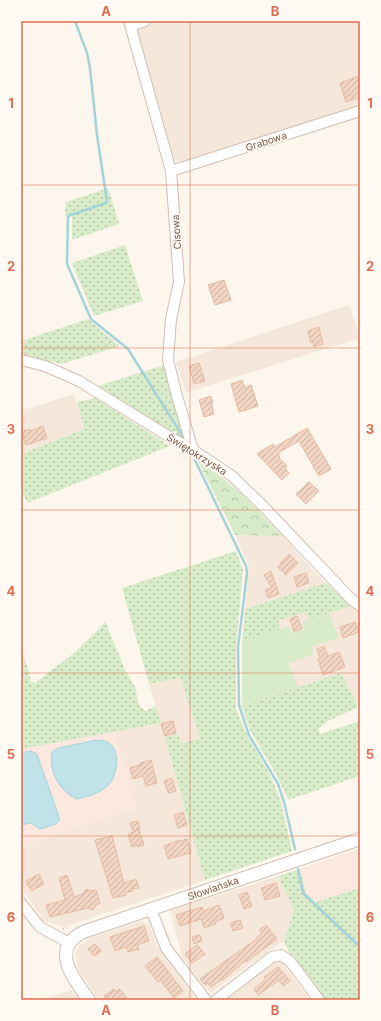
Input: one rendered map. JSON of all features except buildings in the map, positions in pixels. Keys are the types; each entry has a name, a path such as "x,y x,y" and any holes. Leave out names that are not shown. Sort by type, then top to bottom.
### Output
{"street":[{"path":"130,23 145,21"},
{"name":"Cisowa","path":"130,23 171,171 179,282 171,319 168,360 177,396 193,447"},
{"name":"Grabowa","path":"171,171 360,111"},
{"name":"Świętokrzyska","path":"21,360 45,366 79,381 173,439 193,447 232,476 263,506 352,600 360,606"},
{"name":"Słowiańska","path":"69,943 77,935 83,932 360,839"},
{"path":"21,903 40,927 69,943 66,957 69,970 89,1000"},
{"path":"151,910 166,948 206,1000"},
{"path":"216,1000 272,957 281,956 290,961 319,1000"}],"shaded area":[{"path":"134,21 360,21 360,105 182,163 174,159"},
{"path":"349,305 360,338 186,393 176,362"},
{"path":"74,394 84,429 21,454 21,411"},
{"path":"235,535 283,536 313,571 350,606 360,613 360,711 341,673 242,706 242,642 249,567"},
{"path":"180,678 201,738 182,743 165,738 205,880 64,927 44,921 21,887 21,846 136,808 114,731 160,723 149,684"},
{"path":"114,731 136,808 21,846 21,749"},
{"path":"360,848 360,888 316,902 306,893 300,869"},
{"path":"278,876 294,910 284,942 210,993 182,957 170,910"},
{"path":"142,921 149,924 157,946 197,1000 99,1000 87,983 78,969 75,953 79,946 90,938"},
{"path":"277,961 282,962 310,1000 226,1000"},
{"path":"72,990 80,1000 39,1000"}],"green space":[{"path":"108,188 119,224 72,240 72,214 65,216 66,202"},
{"path":"125,245 143,301 94,316 72,263"},
{"path":"88,319 120,346 61,364 21,354 21,341"},
{"path":"164,365 186,436 180,438 98,386"},
{"path":"95,398 170,446 27,503 21,487 21,454 84,429 77,402"},
{"path":"196,457 241,493 283,536 235,535"},
{"path":"236,551 243,570 236,647 236,709 247,735 271,777 281,802 292,851 205,880 165,738 177,734 182,743 200,738 180,678 149,684 122,588"},
{"path":"326,583 350,606 308,620 305,612 278,621 280,629 242,642 245,609"},
{"path":"329,613 339,638 312,646 314,654 288,663 298,687 242,706 242,642 289,626 292,634 305,630 302,622"},
{"path":"105,621 125,670 135,687 139,705 145,711 156,706 161,723 21,749 21,651 28,668 31,682 35,683 75,652 101,627"},
{"path":"341,673 358,707 328,721 318,729 320,734 360,721 360,776 288,800 277,776 250,730 242,706"},
{"path":"300,869 306,893 316,902 360,888 360,1000 326,1000 290,954 284,942 294,910 278,876"}],"water":[{"path":"97,740 108,742 116,753 117,759 113,778 110,783 99,792 77,799 65,791 57,780 52,766 52,752 58,748"},
{"path":"31,751 37,754 60,820 56,824 40,829 31,823 21,825 21,753"}],"waterway":[{"path":"75,21 87,53 90,68 97,135 107,201 106,203 68,216 67,264 91,319 128,349 183,437"},
{"path":"192,454 246,566 247,573 238,647 239,705 249,735 278,784 284,802 295,849"},
{"path":"298,869 304,894 360,947"}]}
